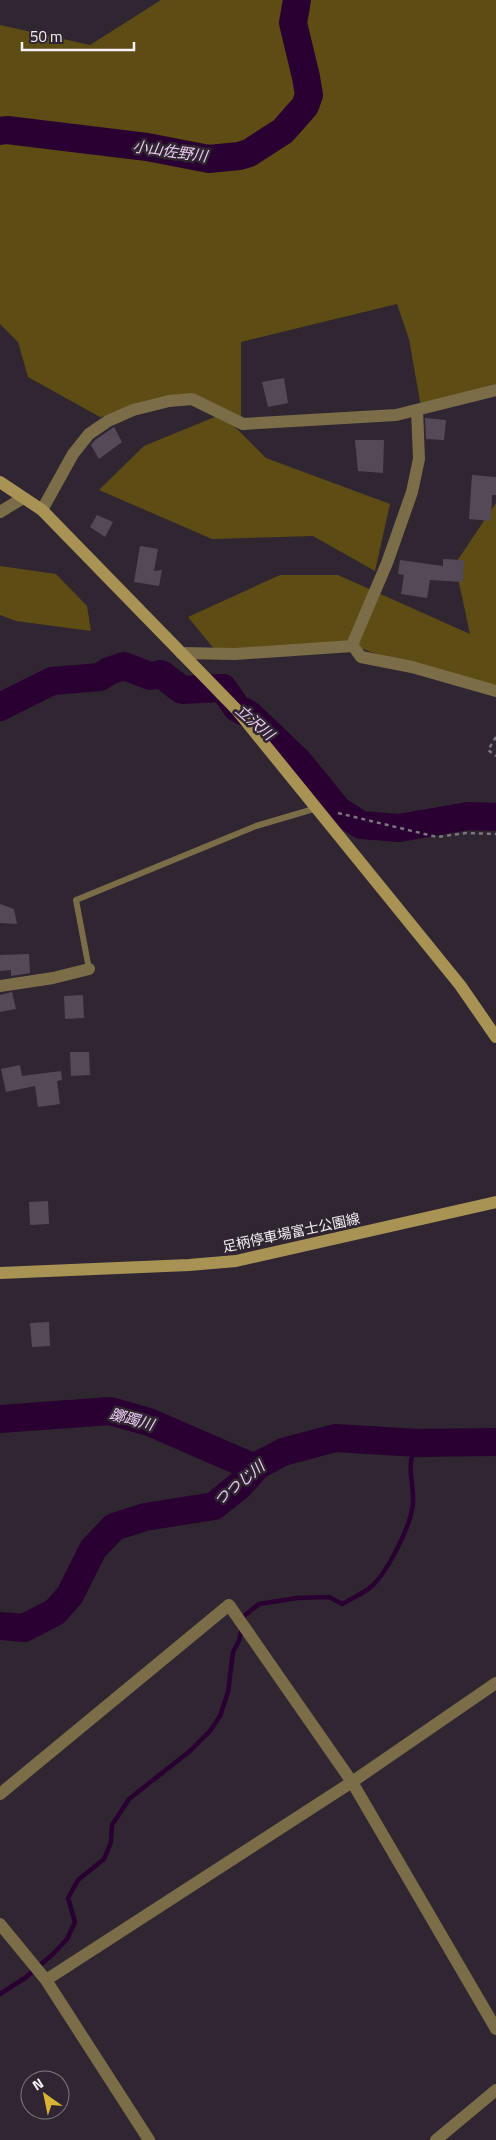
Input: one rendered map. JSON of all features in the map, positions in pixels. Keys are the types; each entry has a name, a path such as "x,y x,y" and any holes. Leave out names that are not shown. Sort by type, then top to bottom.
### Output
{"street":[{"path":"42,510 73,454 89,434 108,421 134,410 169,401 192,398 244,424 396,416 496,390"},
{"path":"418,410 419,459 412,492 388,563 352,645 361,657 412,667 496,691"},
{"path":"0,482 42,510 236,710 460,985 496,1037"},
{"path":"0,512 23,498"},
{"path":"181,653 235,654 353,646"},
{"path":"0,986 53,978 89,969"},
{"name":"足柄停車場富士公園線","path":"0,1273 189,1265 236,1261 496,1202"},
{"path":"0,1794 229,1605 352,1782 496,2030"},
{"path":"46,1980 352,1782 496,1684"},
{"path":"0,1924 46,1980 149,2140"},
{"path":"436,2140 496,2090"}],"lane":[{"path":"89,969 76,900 256,826 317,808"}],"path":[{"path":"496,737 488,750 496,756"},
{"path":"317,808 437,836 466,833 496,834"}],"shaded area":[{"path":"161,0 496,0 496,384 421,407 409,339 397,304 241,342 241,419 181,400 100,417 28,377 18,342 0,324 0,25 90,45"},
{"path":"222,414 266,458 390,504 375,571 313,536 212,539 99,490 144,446"},
{"path":"496,503 496,685 412,667 352,645 215,650 188,617 280,575 338,575 470,634 455,564"},
{"path":"0,566 56,574 87,606 91,631 16,621 0,615"}],"building":[{"path":"284,378 288,403 268,407 262,382"},
{"path":"425,418 446,420 444,440 426,439"},
{"path":"114,427 122,442 99,459 91,445"},
{"path":"355,440 384,440 383,473 358,471"},
{"path":"472,475 496,477 496,495 492,495 491,521 469,519"},
{"path":"97,515 113,522 105,537 90,527"},
{"path":"140,546 158,549 154,571 162,570 159,586 134,582"},
{"path":"443,559 464,560 463,582 430,580 427,598 401,594 404,575 398,574 400,560 443,566"},
{"path":"0,904 14,909 17,924 0,923"},
{"path":"29,954 30,973 11,976 11,970 0,971 0,955"},
{"path":"12,992 16,1009 0,1012 0,995"},
{"path":"83,995 84,1018 65,1019 64,996"},
{"path":"70,1052 89,1052 90,1075 71,1076"},
{"path":"20,1065 22,1076 61,1071 62,1080 57,1081 60,1104 38,1107 35,1086 6,1092 1,1069"},
{"path":"48,1201 49,1224 30,1225 29,1202"},
{"path":"49,1322 50,1346 32,1347 30,1323"}],"waterway":[{"name":"小山佐野川","path":"0,131 7,130 147,147 209,159 249,153 283,131 305,106 309,95 293,23 297,0"},
{"name":"立沢川","path":"0,707 52,681 100,677 109,671 124,666 150,676 161,674 182,690 223,688 237,708 250,715 298,761 338,810 361,825 399,828 468,816 496,817"},
{"name":"躑躅川","path":"0,1419 110,1411 149,1422 255,1468"},
{"name":"つつじ川","path":"0,1626 24,1628 55,1612 70,1595 93,1549 114,1527 145,1517 214,1506 240,1485 257,1466 283,1452 335,1438 418,1443 496,1442"},
{"path":"243,1621 244,1616 259,1604 297,1598 329,1597 342,1604 372,1586 392,1558 409,1520 413,1499 411,1464 418,1443"},
{"path":"0,1994 25,1978 67,1939 75,1922 68,1898 78,1880 104,1859 111,1842 112,1825 129,1799 190,1751 210,1731 220,1716 228,1692 233,1652 239,1641 242,1628"}]}
